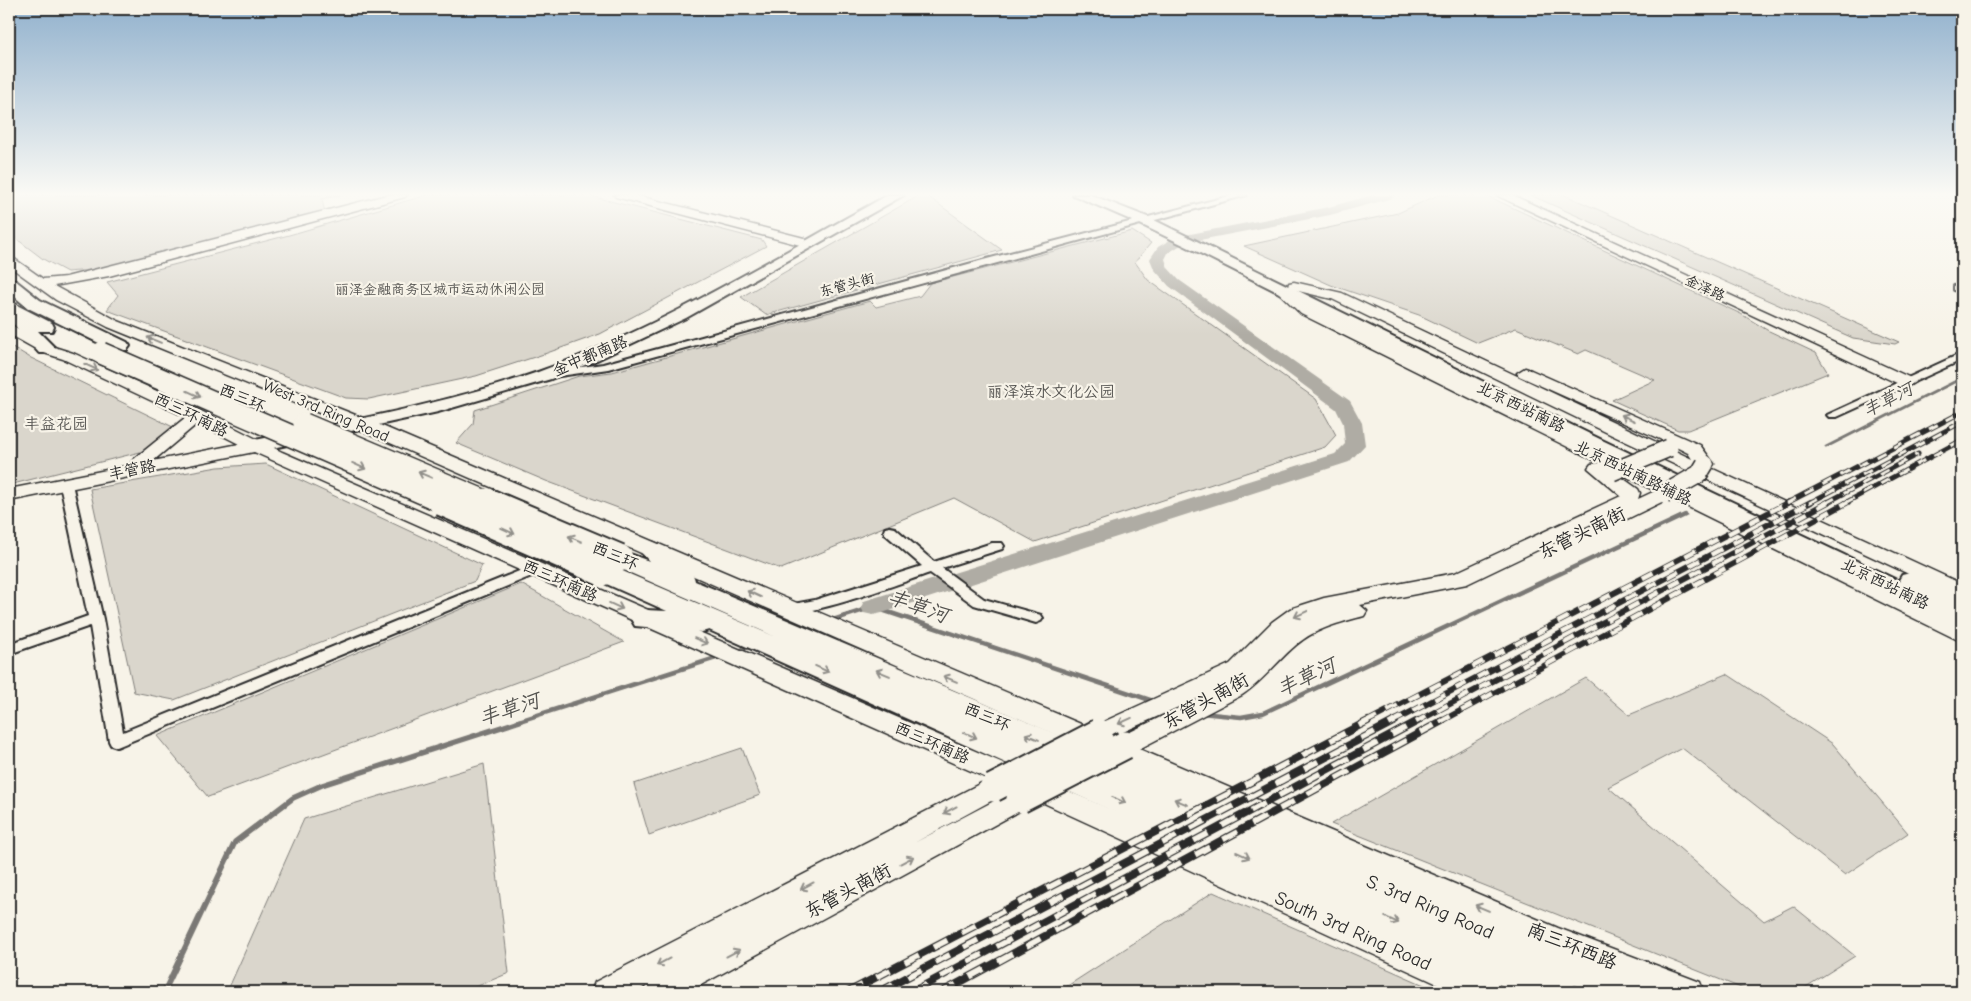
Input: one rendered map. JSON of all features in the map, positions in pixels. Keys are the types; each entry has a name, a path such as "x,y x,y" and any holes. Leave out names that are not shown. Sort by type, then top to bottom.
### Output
{"highway":[{"name":"西三环","path":"9,284 34,304 111,350"},
{"path":"34,304 49,303 66,311 113,324"},
{"name":"西三环","path":"10,307 39,324 111,350 611,565 719,624 782,637"},
{"path":"10,307 27,333 40,341 46,349"},
{"path":"652,550 695,591"},
{"name":"西三环","path":"611,565 695,591 782,637 1212,828"},
{"path":"645,619 719,624"},
{"name":"S. 3rd Ring Road","path":"1212,828 1558,992"},
{"name":"S. 3rd Ring Road","path":"1212,828 1635,992"}],"main road":[{"name":"金中都南路","path":"355,422 503,378 584,349 652,320 798,242"},
{"name":"金中都南路","path":"245,442 465,399 544,375 609,349 672,320 814,242"},
{"name":"北京西站南路","path":"1196,242 1962,621"},
{"name":"北京西站南路","path":"1288,288 1962,605"}],"street":[{"path":"41,283 66,281 104,273 223,242"},
{"path":"70,301 66,294 80,283 236,242"},
{"name":"东管头街","path":"544,375 604,367 976,264 1079,242"},
{"name":"金泽路","path":"1605,242 1911,380"},
{"name":"金泽路","path":"1614,242 1911,380"},
{"name":"West 3rd Ring Road","path":"9,259 41,283 113,324 355,422 652,550"},
{"name":"北京西站南路辅路","path":"1288,288 1337,296 1622,434 1962,592"},
{"name":"北京西站南路辅路","path":"1288,288 1306,311 1962,635"},
{"path":"1337,296 1409,318 1671,443"},
{"path":"1306,311 1339,336 1443,386 1604,470 1671,443"},
{"name":"西三环南路","path":"9,328 46,349 68,356 197,416 245,442 645,619 782,637 1187,782"},
{"path":"1833,415 1962,356"},
{"path":"140,463 197,416"},
{"path":"245,442 355,422"},
{"path":"276,456 355,422"},
{"name":"丰管路","path":"9,490 245,442"},
{"name":"丰管路","path":"9,495 66,484 245,442"},
{"name":"东管头南街","path":"606,992 1099,733 1151,710 1189,706 1235,689 1256,674 1290,639 1311,625 1339,614 1453,594 1664,494 1699,474 1705,464 1694,450 1671,443"},
{"name":"东管头南街","path":"659,992 1125,745 1189,706 1238,670 1280,627 1298,614 1324,605 1460,579 1629,499 1631,493 1604,470"},
{"path":"66,484 96,619 117,741 534,570"},
{"path":"890,530 937,571 979,602 1036,618"},
{"path":"782,637 816,605 937,571 997,546"},
{"name":"西三环南路","path":"652,550 782,637 1117,824"},
{"path":"9,648 96,619"},
{"name":"南三环西路","path":"1187,782 1548,937 1689,992"},
{"path":"1117,824 1246,882"},
{"name":"South 3rd Ring Road","path":"1246,882 1487,992"}],"green space":[{"path":"20,242 207,242 91,270 67,272 43,259"},
{"name":"丽泽金融商务区城市运动休闲公园","path":"263,242 763,242 766,246 600,334 476,376 369,399 346,398 107,310 118,295 107,282"},
{"path":"838,242 991,242 1002,250 766,315 741,297"},
{"name":"丽泽滨水文化公园","path":"1090,242 1149,242 1151,243 1135,262 1148,280 1316,399 1336,435 1325,447 1035,542 954,498 781,569 546,481 456,443 473,424 475,410 579,376 612,372 870,301 876,307 920,296 930,283"},
{"path":"1264,242 1586,242 1741,314 1767,330 1816,353 1828,373 1688,430 1678,430 1612,400 1655,380 1586,350 1578,354 1516,328 1478,343 1419,315 1331,285 1244,246"},
{"path":"1636,242 1671,242 1899,342 1895,344 1853,338"},
{"name":"丰益花园","path":"9,345 29,357 175,428 152,449 9,485"},
{"path":"266,464 482,565 475,581 174,700 134,692 90,489 218,467"},
{"path":"521,584 624,642 208,797 157,736"},
{"path":"1727,674 1833,744 1908,833 1845,875 1682,748 1608,787 1764,921 1793,906 1855,956 1798,992 1751,992 1331,824 1586,678 1629,715"},
{"path":"742,748 760,795 649,835 634,784"},
{"path":"484,764 509,973 463,992 227,992 304,819"},
{"path":"1213,892 1440,992 1058,992"}],"waterway":[{"path":"873,607 1325,465 1342,458 1355,445 1353,423 1343,405 1174,283 1167,276 1158,264 1159,254 1177,242"},
{"name":"丰草河","path":"1826,447 1962,378"},
{"name":"丰草河","path":"1201,713 1241,717 1263,713 1685,515"},
{"name":"丰草河","path":"830,621 873,607 1156,702"},
{"name":"丰草河","path":"738,651 752,646"},
{"name":"丰草河","path":"516,722 719,657"},
{"name":"丰草河","path":"164,992 235,842 293,798 322,785 520,721"}],"railway":[{"path":"1787,503 1962,412"},
{"path":"1809,503 1962,422"},
{"path":"1845,503 1962,440"},
{"path":"1826,503 1918,454"},
{"path":"1366,722 1789,502"},
{"path":"1392,722 1811,502"},
{"path":"1416,722 1828,502"},
{"path":"1440,722 1848,502"},
{"path":"848,992 1368,721"},
{"path":"879,992 1395,721"},
{"path":"912,992 1418,721"},
{"path":"942,992 1442,721"}]}
